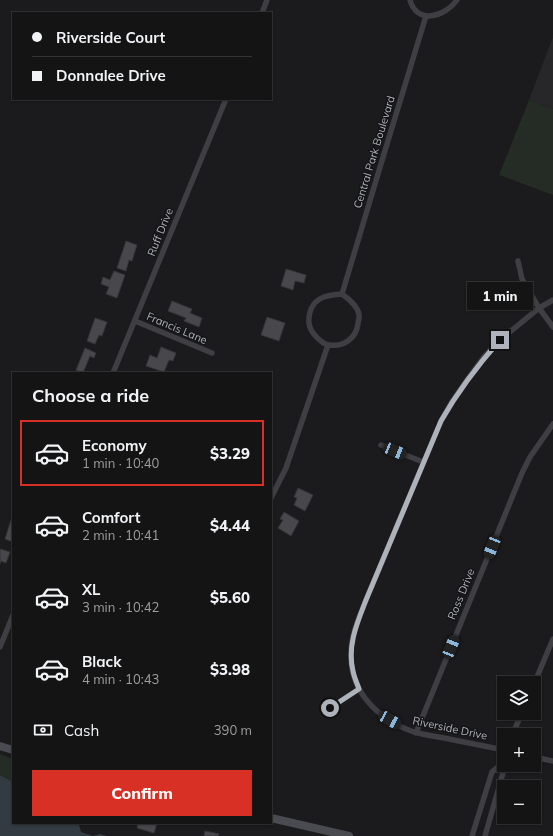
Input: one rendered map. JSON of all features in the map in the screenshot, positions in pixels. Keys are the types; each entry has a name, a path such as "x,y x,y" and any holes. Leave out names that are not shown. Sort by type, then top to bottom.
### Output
{"street":[{"path":"262,12 267,0"},
{"path":"410,0 417,11 426,16 441,14 449,9 457,0"},
{"name":"Central Park Boulevard","path":"342,294 426,16"},
{"name":"Ruff Drive","path":"113,372 226,100"},
{"path":"518,261 522,279 539,308 553,326"},
{"path":"342,294 353,303 359,315 357,330 352,338 346,342 328,346 319,340 312,331 309,317 312,308 320,298 327,295 342,294"},
{"name":"Riverside Drive","path":"497,749 416,733 401,727 378,712 369,703 359,689 353,672 351,651 356,627 366,600 423,462 441,421 451,403 483,358 500,340 539,308 553,300"},
{"name":"Francis Lane","path":"135,321 212,353"},
{"path":"272,496 286,468 328,346"},
{"name":"Ross Drive","path":"416,733 522,473 530,457 553,424"},
{"path":"381,445 423,462"},
{"path":"0,647 12,617"},
{"path":"537,676 553,638"},
{"path":"330,708 359,689"},
{"path":"0,746 12,750"},
{"path":"541,758 553,761"},
{"path":"472,836 492,772 497,767"},
{"path":"485,836 503,772"},
{"path":"272,818 348,836"}],"shaded area":[{"path":"553,37 553,109 529,100"},
{"path":"529,100 553,109 553,195 499,175"},
{"path":"0,754 12,759 12,781 0,775"},
{"path":"0,775 12,781 12,824 78,824 81,832 93,836 0,836"},
{"path":"100,834 107,836 93,836"}],"building":[{"path":"126,241 137,245 132,261 129,260 126,271 117,268"},
{"path":"286,269 306,275 304,283 295,281 293,290 281,286"},
{"path":"114,271 125,275 117,298 106,294 109,287 101,284 103,277 110,280"},
{"path":"172,301 192,309 190,313 202,318 199,327 184,321 186,318 168,311"},
{"path":"267,317 285,323 279,341 261,335"},
{"path":"95,318 107,322 102,336 99,335 95,344 87,341"},
{"path":"161,347 176,353 173,361 169,360 164,372 146,366 150,355 157,358"},
{"path":"85,348 96,353 94,358 90,356 83,372 76,370"},
{"path":"298,488 313,495 305,511 294,505 297,498 294,497"},
{"path":"284,512 299,521 291,536 278,528 283,520 280,519"},
{"path":"12,517 12,542 5,539"},
{"path":"0,549 10,552 6,563 1,561 0,564"},
{"path":"138,824 157,824 154,833 137,828"},
{"path":"205,831 219,834 218,836 204,836"}],"route":[{"path":"330,708 359,689 353,672 351,659 353,638 357,622 441,421 464,384 483,358 500,340"}]}
